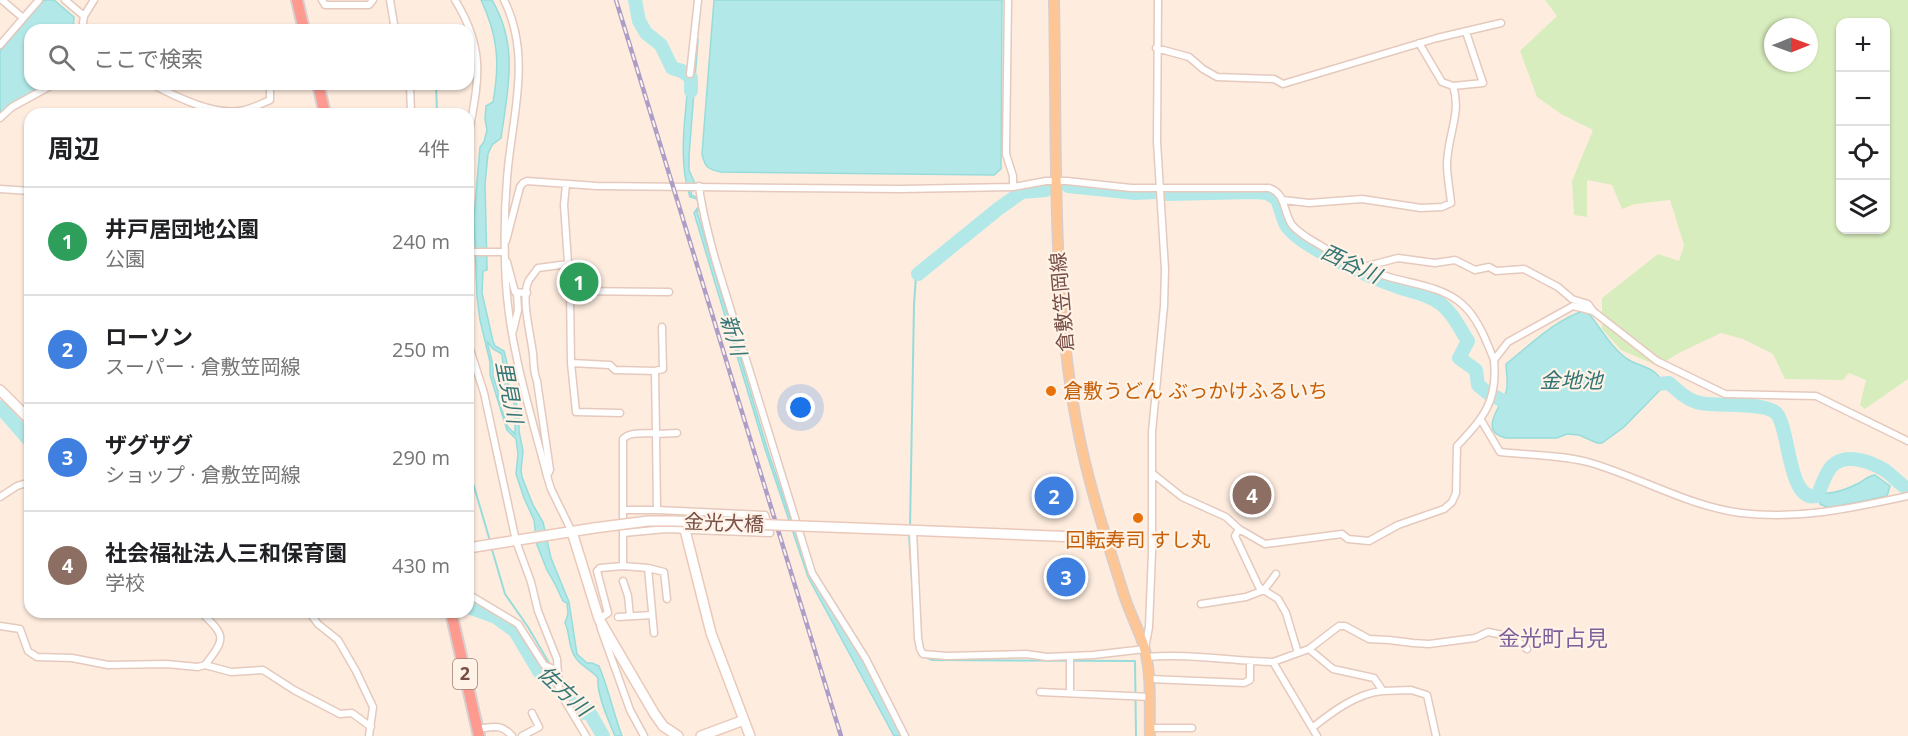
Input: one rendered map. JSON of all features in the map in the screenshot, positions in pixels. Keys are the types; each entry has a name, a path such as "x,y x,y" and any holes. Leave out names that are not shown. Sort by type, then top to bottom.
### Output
{"highway":[{"path":"297,0 303,24"},
{"path":"319,90 324,108"},
{"name":"2","path":"453,618 478,733"}],"main road":[{"name":"倉敷笠岡線","path":"1054,0 1056,181 1061,297 1069,378 1076,422 1105,536 1145,653 1150,680 1150,732"}],"street":[{"path":"2,0 22,18"},
{"path":"0,45 39,0"},
{"path":"65,0 84,16"},
{"path":"83,24 84,16 94,0"},
{"path":"322,0 325,5 369,4 373,0"},
{"path":"390,0 394,24"},
{"path":"455,0 468,24"},
{"path":"504,0 515,31 520,75 507,177 505,254 506,287 519,365 551,489 569,532 630,710 644,736"},
{"path":"690,74 698,0"},
{"path":"1008,0 1006,154 1013,176 1013,187"},
{"path":"1145,653 1149,616 1153,515 1154,414 1164,306 1165,269 1157,142 1158,0"},
{"path":"1156,48 1189,57 1217,77 1274,80 1283,84 1419,43 1501,23"},
{"path":"1419,43 1442,82 1453,86 1483,83 1466,32"},
{"path":"473,108 478,75 474,36"},
{"path":"1283,200 1310,202 1362,199 1421,208 1442,207 1451,203 1447,165 1450,132 1457,109 1457,98 1453,86"},
{"path":"0,118 12,107 43,90"},
{"path":"162,90 213,108"},
{"path":"250,108 270,100 270,90"},
{"path":"410,90 411,108"},
{"path":"506,241 523,183 527,181 608,186 900,189 1013,187 1056,181 1100,183 1131,188 1269,188 1276,190 1283,200 1291,223 1302,234 1331,252 1389,277 1438,290 1462,304 1478,323 1494,360 1496,381 1493,393 1481,420 1457,446 1456,493 1452,502 1444,509 1398,525 1369,541 1348,539 1342,534 1265,544 1239,529 1226,517 1182,497 1152,473"},
{"path":"567,184 564,205 570,291 571,363 576,412 620,413"},
{"path":"699,186 705,212 704,219 716,262 808,560 818,584 846,624 866,660 904,736"},
{"path":"0,189 24,191"},
{"path":"474,252 505,254"},
{"path":"505,254 515,292 518,294 518,310 513,332"},
{"path":"1364,267 1398,258 1435,263 1455,260 1475,270 1488,267 1496,271 1524,269 1558,287 1572,299 1588,304 1593,311 1657,361 1725,394 1816,396 1908,441"},
{"path":"547,476 550,470 526,319 527,293 529,281 538,268 568,264"},
{"path":"570,291 669,292"},
{"path":"518,294 527,293"},
{"path":"1494,360 1508,342 1573,306 1593,311"},
{"path":"571,363 610,365 615,370 663,369 662,327"},
{"path":"474,362 484,393 538,611 557,660 559,692 586,736"},
{"path":"655,370 657,510"},
{"path":"0,390 24,414"},
{"path":"1481,420 1500,452 1589,462 1686,500 1740,513 1769,515 1825,513 1908,496"},
{"path":"623,566 623,439 636,434 677,433"},
{"path":"0,497 24,484"},
{"path":"623,510 765,515 770,533 666,529 623,533"},
{"path":"680,511 711,633 750,736"},
{"name":"金光大橋","path":"474,547 648,521 1077,537 1105,536"},
{"path":"1239,529 1235,536 1259,587 1278,599 1286,614 1298,653"},
{"path":"910,531 918,638 923,654 931,656 1026,654 1070,657 1145,653 1273,662 1309,648 1339,626 1345,626 1369,639 1430,644 1475,638 1488,632 1513,637 1527,650"},
{"path":"599,619 608,613 597,571 600,568 623,566 664,572 667,598"},
{"path":"648,568 654,633"},
{"path":"1201,604 1246,597 1264,590 1276,574"},
{"path":"623,581 628,596 630,616"},
{"path":"474,598 518,624 544,665 558,675"},
{"path":"618,617 652,615"},
{"path":"205,665 220,644 221,635 207,618"},
{"path":"314,618 338,640 373,707 369,736"},
{"path":"599,619 654,713 663,726 678,736"},
{"path":"0,626 20,629 28,651 37,657 72,658 108,665 205,665 231,672 262,670 340,714 352,713 371,727"},
{"path":"1309,648 1333,669 1374,678 1383,691"},
{"path":"1070,657 1070,692"},
{"path":"1150,680 1244,682 1250,680 1250,662"},
{"path":"1273,662 1317,736"},
{"path":"1312,728 1331,712 1365,696 1383,691 1411,690 1427,695 1436,736"},
{"path":"1040,692 1151,697"},
{"path":"522,736 539,727 532,713"},
{"path":"701,736 744,720"},
{"path":"478,733 498,727 505,728 512,736"},
{"path":"1150,732 1192,728"}],"green space":[{"path":"1545,0 1908,0 1908,379 1865,409 1860,405 1866,380 1849,373 1843,380 1785,379 1773,354 1743,339 1721,333 1658,366 1621,350 1602,329 1602,298 1658,254 1679,261 1684,245 1670,200 1635,204 1622,209 1612,185 1587,180 1587,217 1574,215 1572,181 1593,130 1561,114 1537,97 1520,51 1557,16"}],"water":[{"path":"44,0 54,0 74,17 73,24 24,24 24,90 38,90 0,112 0,51"},
{"name":"里見川","path":"481,0 492,0 500,17 509,51 509,68 501,138 492,145 488,154 485,184 487,270 483,271 482,293 493,341 495,346 504,351 508,384 515,397 519,415 523,451 522,477 533,505 543,522 551,558 569,602 577,654 587,663 599,666 622,736 615,736 601,699 598,678 578,662 572,651 565,623 568,614 567,603 563,601 537,545 534,520 516,474 518,454 516,439 507,430 490,375 490,362 477,296 474,218 480,147 487,130 486,106 493,102 497,62 494,38","holes":["487,341 493,349 502,354 505,384 515,406 515,434 508,427 498,399"]},
{"path":"714,0 1002,0 1001,169 994,175 721,172 710,168 706,165 702,154"},
{"path":"698,40 689,156 689,170 697,188 692,190 691,195 699,198 701,207 697,212 767,448 806,565 817,588 860,654 902,736 894,736 808,577 765,449 694,213 699,206 697,199 690,197 686,183 683,141 688,84 693,75 696,41"},
{"name":"金地池","path":"1586,310 1623,356 1655,372 1663,387 1624,427 1602,443 1579,435 1567,434 1557,438 1506,438 1498,435 1492,425 1507,389 1506,364 1554,326"},
{"path":"1875,475 1890,486 1887,496 1829,508 1820,504 1823,493 1845,489"}],"waterway":[{"path":"393,0 397,24"},
{"name":"新川","path":"635,0 639,21 646,33 661,45 672,68 682,71 691,78 691,91"},
{"path":"436,90 437,108"},
{"name":"西谷川","path":"1068,186 1135,193 1157,192"},
{"name":"西谷川","path":"918,274 1022,192 1046,190"},
{"name":"西谷川","path":"1167,194 1253,192 1267,193 1277,199 1286,225 1305,243 1355,269 1426,296 1446,308 1468,341 1459,358 1476,370 1478,385 1489,394"},
{"path":"910,528 914,305 918,274"},
{"name":"西谷川","path":"1644,385 1669,383 1687,398 1700,403 1753,406 1772,410 1777,414 1781,423 1795,478 1800,489 1807,495 1817,496 1832,466 1852,459 1866,462 1886,471 1908,489"},
{"name":"西谷川","path":"1496,397 1506,403 1518,401"},
{"name":"佐方川","path":"0,407 24,434"},
{"path":"474,486 490,541"},
{"path":"909,534 915,630"},
{"path":"491,546 505,594 549,663"},
{"name":"佐方川","path":"474,609 496,617 515,631 540,673 566,690 580,711 584,713 588,710 603,736"},
{"path":"915,638 919,654 932,660 1135,661 1136,736"},
{"path":"567,682 588,710"}],"railway":[{"path":"616,0 841,736"}],"place":[{"name":"井戸居団地公園","path":"579,282"},
{"name":"倉敷うどん ぶっかけふるいち","path":"1051,391"},
{"name":"社会福祉法人三和保育園","path":"1252,495"},
{"name":"ローソン","path":"1054,496"},
{"name":"回転寿司 すし丸","path":"1138,518"},
{"name":"ザグザグ","path":"1066,577"}],"district":[{"name":"金光町占見","path":"1553,638"}]}
